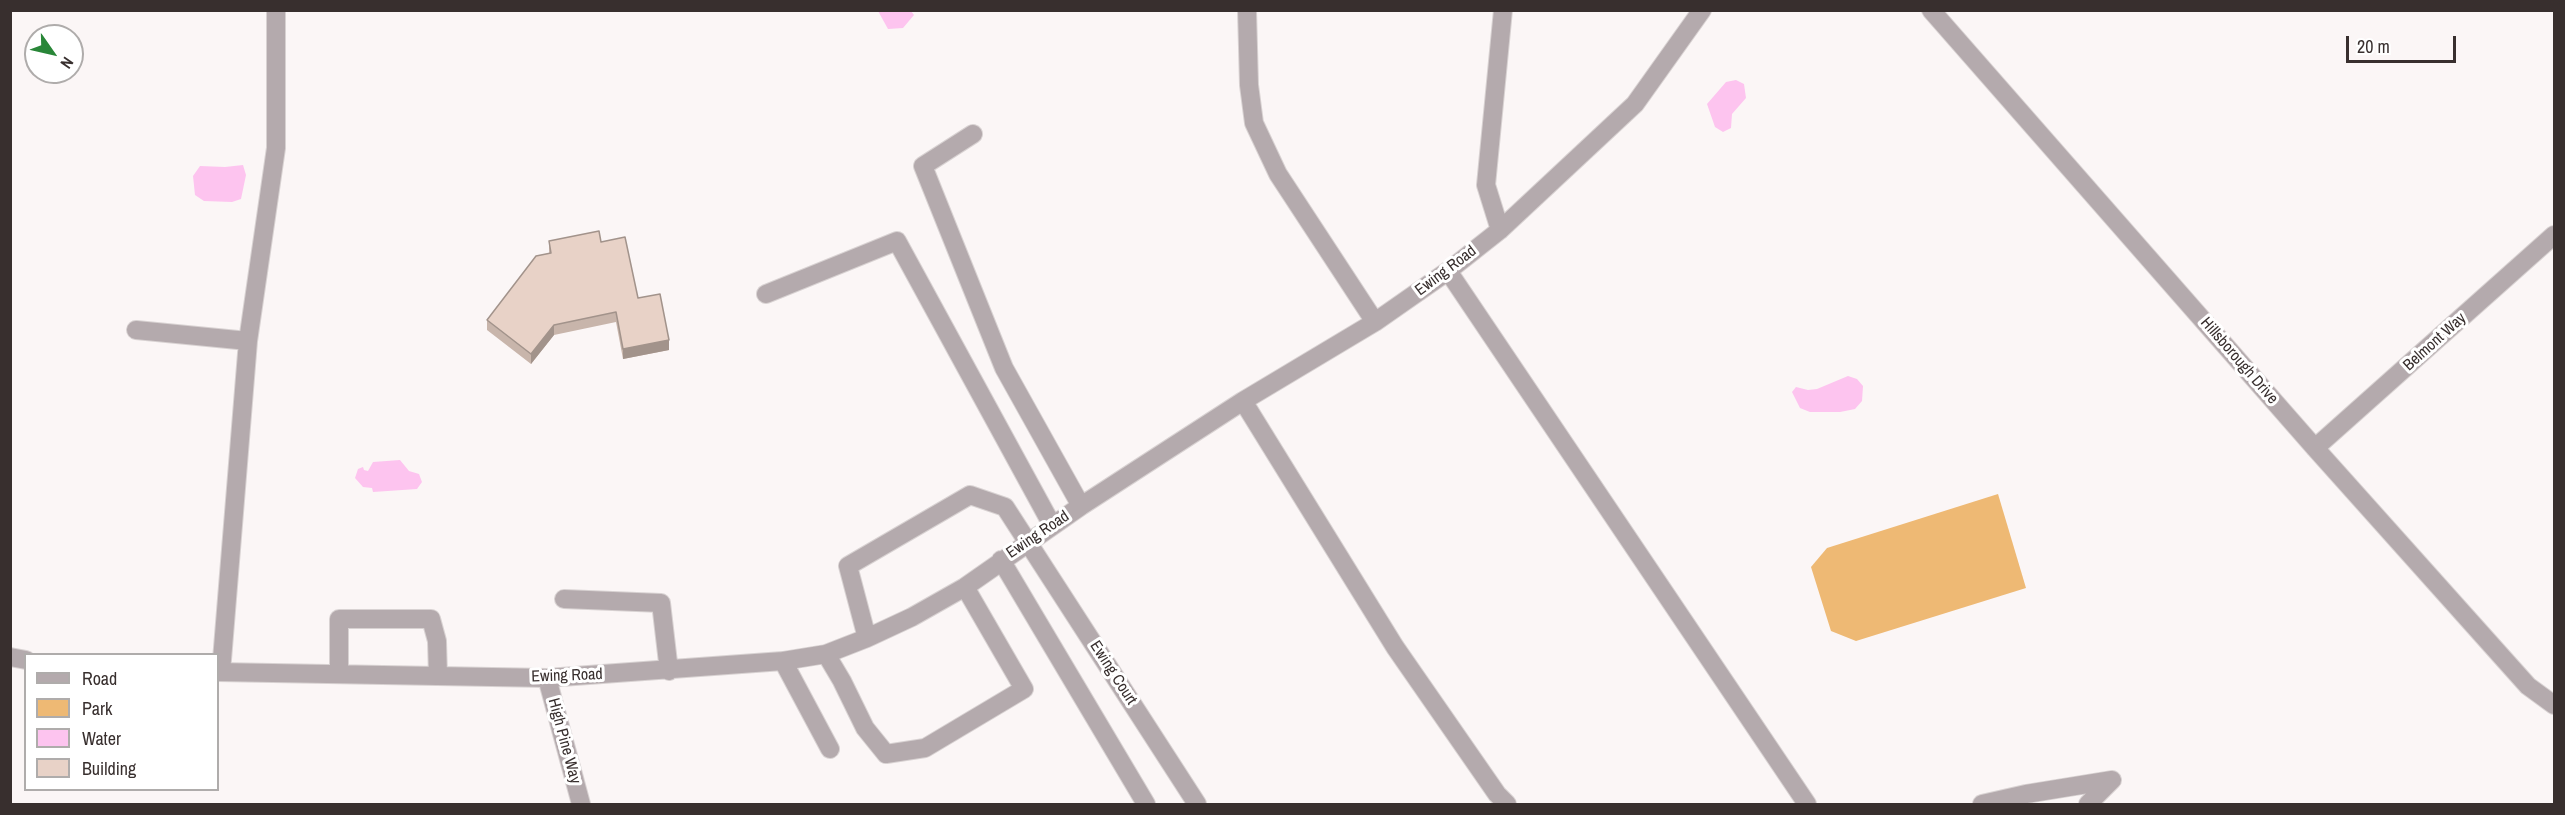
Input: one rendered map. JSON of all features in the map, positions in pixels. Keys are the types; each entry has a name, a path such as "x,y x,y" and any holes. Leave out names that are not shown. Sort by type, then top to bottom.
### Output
{"street":[{"path":"219,672 248,341 276,148 276,10"},
{"path":"1247,10 1249,85 1254,123 1278,174 1374,322"},
{"path":"1500,230 1486,185 1503,10"},
{"name":"Ewing Road","path":"219,672 547,678 783,661 826,654 867,638 912,617 965,587 1081,506 1243,401 1374,322 1448,271 1500,230 1635,104 1702,10"},
{"name":"Hillsborough Drive","path":"1931,10 2315,448 2528,686 2554,705"},
{"path":"974,134 923,166 1005,368 1081,506"},
{"name":"Belmont Way","path":"2315,448 2554,235"},
{"path":"766,294 897,241 1052,525"},
{"path":"1448,271 1807,804"},
{"path":"136,330 248,341"},
{"path":"1243,401 1395,647 1497,794 1507,804"},
{"name":"Ewing Court","path":"867,638 848,566 970,495 1005,507 1197,804"},
{"path":"1001,560 1146,804"},
{"path":"826,654 865,728 886,754 925,748 1024,688 965,587"},
{"path":"564,599 661,603 669,671"},
{"path":"339,674 339,620 431,619 437,641 438,676"},
{"path":"783,661 830,749"},
{"name":"High Pine Way","path":"547,678 581,804"},
{"path":"1982,804 2026,794 2112,780 2088,804"}],"green space":[{"path":"1998,494 2026,588 1856,641 1831,631 1811,567 1827,548"}],"water":[{"path":"878,11 911,11 914,15 903,28 888,29"},
{"path":"1736,80 1744,84 1746,98 1732,114 1731,128 1723,132 1715,127 1707,104 1726,82"},
{"path":"243,165 246,175 241,199 232,202 204,201 195,195 193,176 200,166"},
{"path":"1848,376 1857,379 1863,386 1862,401 1855,409 1840,412 1810,412 1800,408 1792,392 1796,387 1808,390 1817,389"},
{"path":"400,460 409,471 419,474 422,482 417,489 373,492 372,488 363,487 355,478 358,469 363,467 368,471 373,462"}],"building":[{"path":"599,231 601,242 625,237 638,298 660,294 669,340 623,349 616,312 554,325 531,354 487,320 536,256 551,253 549,241"}]}
